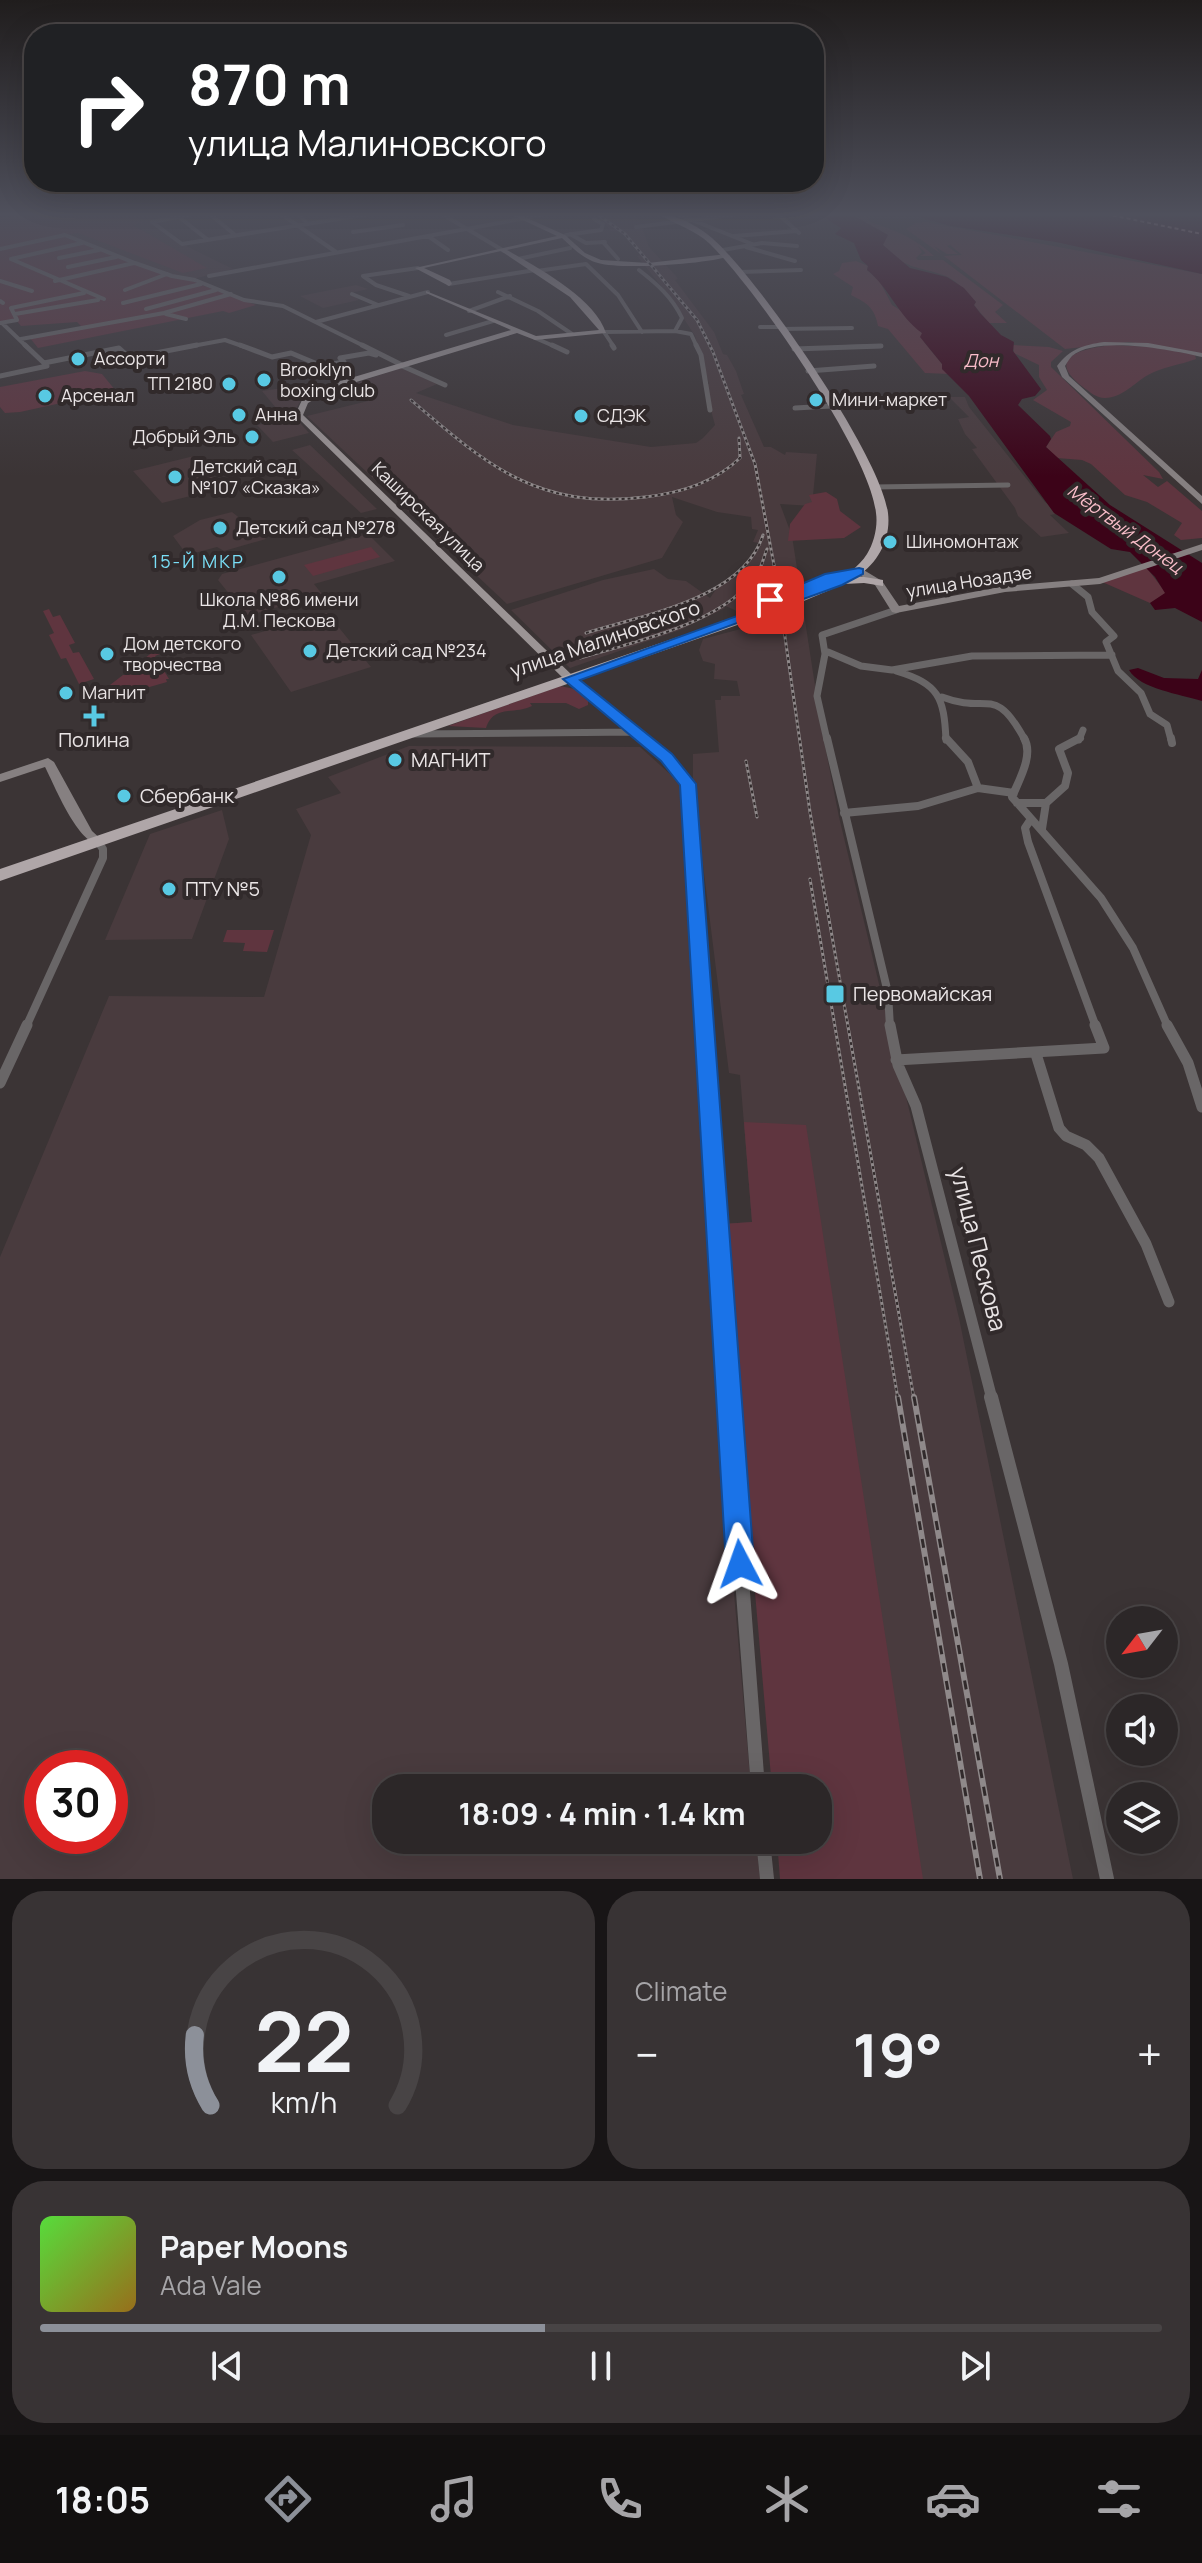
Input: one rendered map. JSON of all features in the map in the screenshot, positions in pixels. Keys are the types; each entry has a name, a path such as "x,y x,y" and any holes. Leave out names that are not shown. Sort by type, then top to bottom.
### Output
{"highway":[{"path":"761,302 852,439 874,487 882,510 881,536 873,556 859,571"},
{"path":"838,583 857,579 879,583 873,556"},
{"name":"улица Малиновского","path":"0,868 95,840 408,734 730,619 821,580 859,571"},
{"name":"улица Малиновского","path":"0,875 838,583 859,571"}],"main road":[{"path":"449,302 535,338 604,332"},
{"path":"578,302 604,332"},
{"path":"401,365 515,331"},
{"name":"Каширская улица","path":"401,365 318,392 300,407 299,415 568,677"}],"street":[{"path":"1,323 17,320 11,308 42,302"},
{"path":"15,314 88,302"},
{"path":"123,303 128,302"},
{"path":"171,302 148,308 186,319"},
{"path":"21,339 164,313 204,302"},
{"path":"255,302 283,306 445,385"},
{"path":"370,302 378,305"},
{"path":"316,322 392,302"},
{"path":"469,311 494,302"},
{"path":"519,302 572,334"},
{"path":"624,302 642,332"},
{"path":"672,302 680,313 681,323 675,331"},
{"path":"446,335 493,321"},
{"path":"1,323 47,366"},
{"path":"760,327 852,328"},
{"path":"604,332 675,331 691,334 701,355 710,410"},
{"path":"604,332 614,348"},
{"path":"535,338 567,352"},
{"path":"0,376 119,348 130,358 225,340 272,357 291,353 322,366 344,362 340,358 369,353 380,355"},
{"path":"1202,355 1153,345 1110,344 1072,352 1061,366 1066,377 1202,501"},
{"path":"794,349 881,346"},
{"path":"808,371 874,366"},
{"path":"795,408 831,406"},
{"path":"874,487 1008,485"},
{"name":"улица Нозадзе","path":"828,652 822,635 896,610 1005,589 1072,584 1124,575 1202,547"},
{"path":"859,571 879,583 896,610"},
{"path":"1072,584 1088,597 1092,612 1114,636 1106,642 1118,671 1141,693 1150,714 1167,725 1172,743"},
{"path":"828,652 861,666 923,678 942,697 950,700 997,704 1011,714 1028,745 1024,769 1012,797 1101,898 1133,948 1159,1010 1188,1063 1202,1107"},
{"name":"улица Пескова","path":"828,652 817,684 817,696 888,993 888,1031 896,1060 916,1106 1057,1648 1107,1879"},
{"path":"892,670 972,656 1112,655"},
{"path":"568,677 675,765 688,784 726,1369 757,1774"},
{"path":"942,697 946,741 968,762 978,788"},
{"path":"1042,829 1046,803 1065,786 1068,773 1059,749 1079,740 1083,730"},
{"path":"408,734 635,732"},
{"path":"0,778 48,762 103,849 103,858 0,1083"},
{"path":"844,813 918,806 978,788 1014,793"},
{"path":"1017,803 1046,803"},
{"path":"896,1060 1104,1048 1028,842 1025,828 1031,819"},
{"path":"1036,1054 1059,1128 1066,1136 1086,1145 1099,1158 1146,1244 1169,1302"},
{"path":"764,1854 767,1879"}],"shaded area":[{"path":"0,302 247,302 256,305 229,313 223,311 38,348 30,338 82,327 77,322 21,326 17,321 0,323"},
{"path":"311,302 351,302 323,308"},
{"path":"673,302 691,302 714,332 723,354 727,355 736,371 744,394 741,395 764,447 771,447 785,455 786,452 817,454 812,506 780,504 792,536 822,731 839,817 959,1318 1073,1879 781,1879 805,1854 832,1854 832,1774 815,1774 747,1477 723,1224 752,1222 740,1075 729,1073 693,785 693,754 719,752 715,700 721,700 721,696 740,696 737,681 714,679 715,664 703,661 699,650 703,639 763,623 719,603 725,608 680,630 570,668 511,610 603,580 654,569 668,579 686,581 710,598 719,585 731,580 754,554 759,543 753,542 758,530 752,529 751,517 717,512 672,497 676,515 683,522 662,558 507,604 307,416 368,401 370,398 347,386 401,368 437,384 416,393 513,425 651,447 696,443 715,425 704,385 709,384 695,336"},
{"path":"863,302 890,302 903,312 922,333 924,342 942,364 942,369 950,374 925,373 888,329 878,326 869,307"},
{"path":"976,302 999,302 1003,305 995,312 1007,323 989,323 974,305"},
{"path":"1003,302 1202,302 1202,354 1129,342 1065,349"},
{"path":"1013,345 1063,351 1051,362 1051,367 1163,479 1143,475 1158,487 1167,481 1202,511 1202,538 1181,540 1174,535 1182,523 1147,502 1125,495 1091,464 1057,458 1046,447 1056,432 1070,426 1071,422 1033,400 1047,390 1039,377 1039,365 1014,353"},
{"path":"1111,345 1153,347 1195,355 1196,359 1153,372 1117,396 1102,398 1072,377 1067,362 1079,352"},
{"name":"Арсенал","path":"85,371 102,374 116,391 20,412 5,413 0,407 0,387"},
{"path":"303,385 319,390 300,402 294,416 309,433 273,442 257,425 286,420 262,391"},
{"path":"949,397 965,397 969,407 1045,502 1061,513 1050,515 1069,533 1041,537 1018,516 972,449 977,448 958,419 969,417"},
{"path":"310,445 377,509 361,513 292,450"},
{"name":"Детский сад №107 «Сказка»","path":"194,456 223,488 162,503 133,471"},
{"path":"826,492 837,499 840,511 861,527 844,538 788,541 790,524 805,504 812,502 809,495"},
{"name":"Детский сад №278","path":"232,512 266,539 224,551 217,547 187,555 173,536 200,520"},
{"name":"Школа №86 имени Д.М. Пескова","path":"368,534 395,561 314,584 322,594 247,616 218,580 222,574"},
{"path":"371,547 380,557 313,576 304,565"},
{"path":"1146,567 1166,593 1150,603 1100,581"},
{"path":"49,609 53,617 60,615 75,643 69,645 73,653 79,652 94,679 79,684 66,658 61,659 49,635 54,633 43,611"},
{"name":"Детский сад №234","path":"327,613 371,667 291,692 251,635"},
{"path":"163,644 167,651 155,656 169,679 166,679 167,682 111,698 106,688 123,675 128,675 131,669"},
{"path":"560,686 575,689 588,701 588,705 579,709 566,703 530,703 532,706 525,709 494,716 486,728 448,726"},
{"path":"409,746 640,747 680,783 693,951 716,1387 750,1774 372,1774 372,1854 757,1854 760,1879 0,1879 0,1257 109,996 264,997 311,835 296,809 341,793 328,777"},
{"name":"ПТУ №5","path":"222,810 229,839 192,939 105,940 150,834"},
{"path":"227,930 274,930 267,952 243,951 245,943 223,942"},
{"path":"744,1122 806,1125 923,1879 780,1879 778,1854 832,1854 832,1774 771,1774 723,1224 752,1222"}],"water":[{"path":"894,302 976,302 974,305 980,313 1001,335 1014,342 1013,351 1041,389 1035,396 1022,399 1018,405 1050,436 1046,447 1110,505 1202,563 1202,622 1175,608 1155,610 1150,603 1165,593 1155,577 1130,552 1111,549 1054,513 969,396 942,369 942,364 920,337 922,333"},
{"path":"1138,668 1164,678 1198,679 1202,670 1202,701 1142,682 1129,670"}],"railway":[{"path":"682,302 697,320 713,352 755,464 777,581 810,812 914,1399"},
{"path":"411,400 491,463 517,478 574,497 645,497 696,485 719,474 740,458 739,438"},
{"path":"586,633 662,611 713,589 735,575 752,557 763,535"},
{"path":"580,658 677,628 725,605 744,590 758,572 767,549"},
{"path":"746,761 757,817"},
{"path":"810,879 898,1399"},
{"path":"898,1397 980,1879"},
{"path":"914,1397 1000,1879"}],"place":[{"name":"Ассорти","path":"78,359"},
{"name":"Brooklyn boxing club","path":"264,380"},
{"name":"ТП 2180","path":"229,384"},
{"name":"Арсенал","path":"45,396"},
{"name":"Мини-маркет","path":"816,400"},
{"name":"Анна","path":"239,415"},
{"name":"СДЭК","path":"581,416"},
{"name":"Добрый Эль","path":"252,437"},
{"name":"Детский сад №107 «Сказка»","path":"175,477"},
{"name":"Детский сад №278","path":"220,528"},
{"name":"Шиномонтаж","path":"890,542"},
{"name":"Школа №86 имени Д.М. Пескова","path":"279,577"},
{"name":"Детский сад №234","path":"310,651"},
{"name":"Дом детского творчества","path":"107,654"},
{"name":"Магнит","path":"66,693"},
{"name":"Полина","path":"94,716"},
{"name":"МАГНИТ","path":"395,760"},
{"name":"Сбербанк","path":"124,796"},
{"name":"ПТУ №5","path":"169,889"},
{"name":"Первомайская","path":"835,994"}],"district":[{"name":"15-Й МКР","path":"198,562"}],"route":[{"path":"740,1564 694,911 688,784 679,769 667,758 570,679 734,622 838,583 859,571 829,577 770,600"}],"water label":[{"name":"Дон","path":"981,361"},
{"name":"Мёртвый Донец","path":"1125,529"}]}
